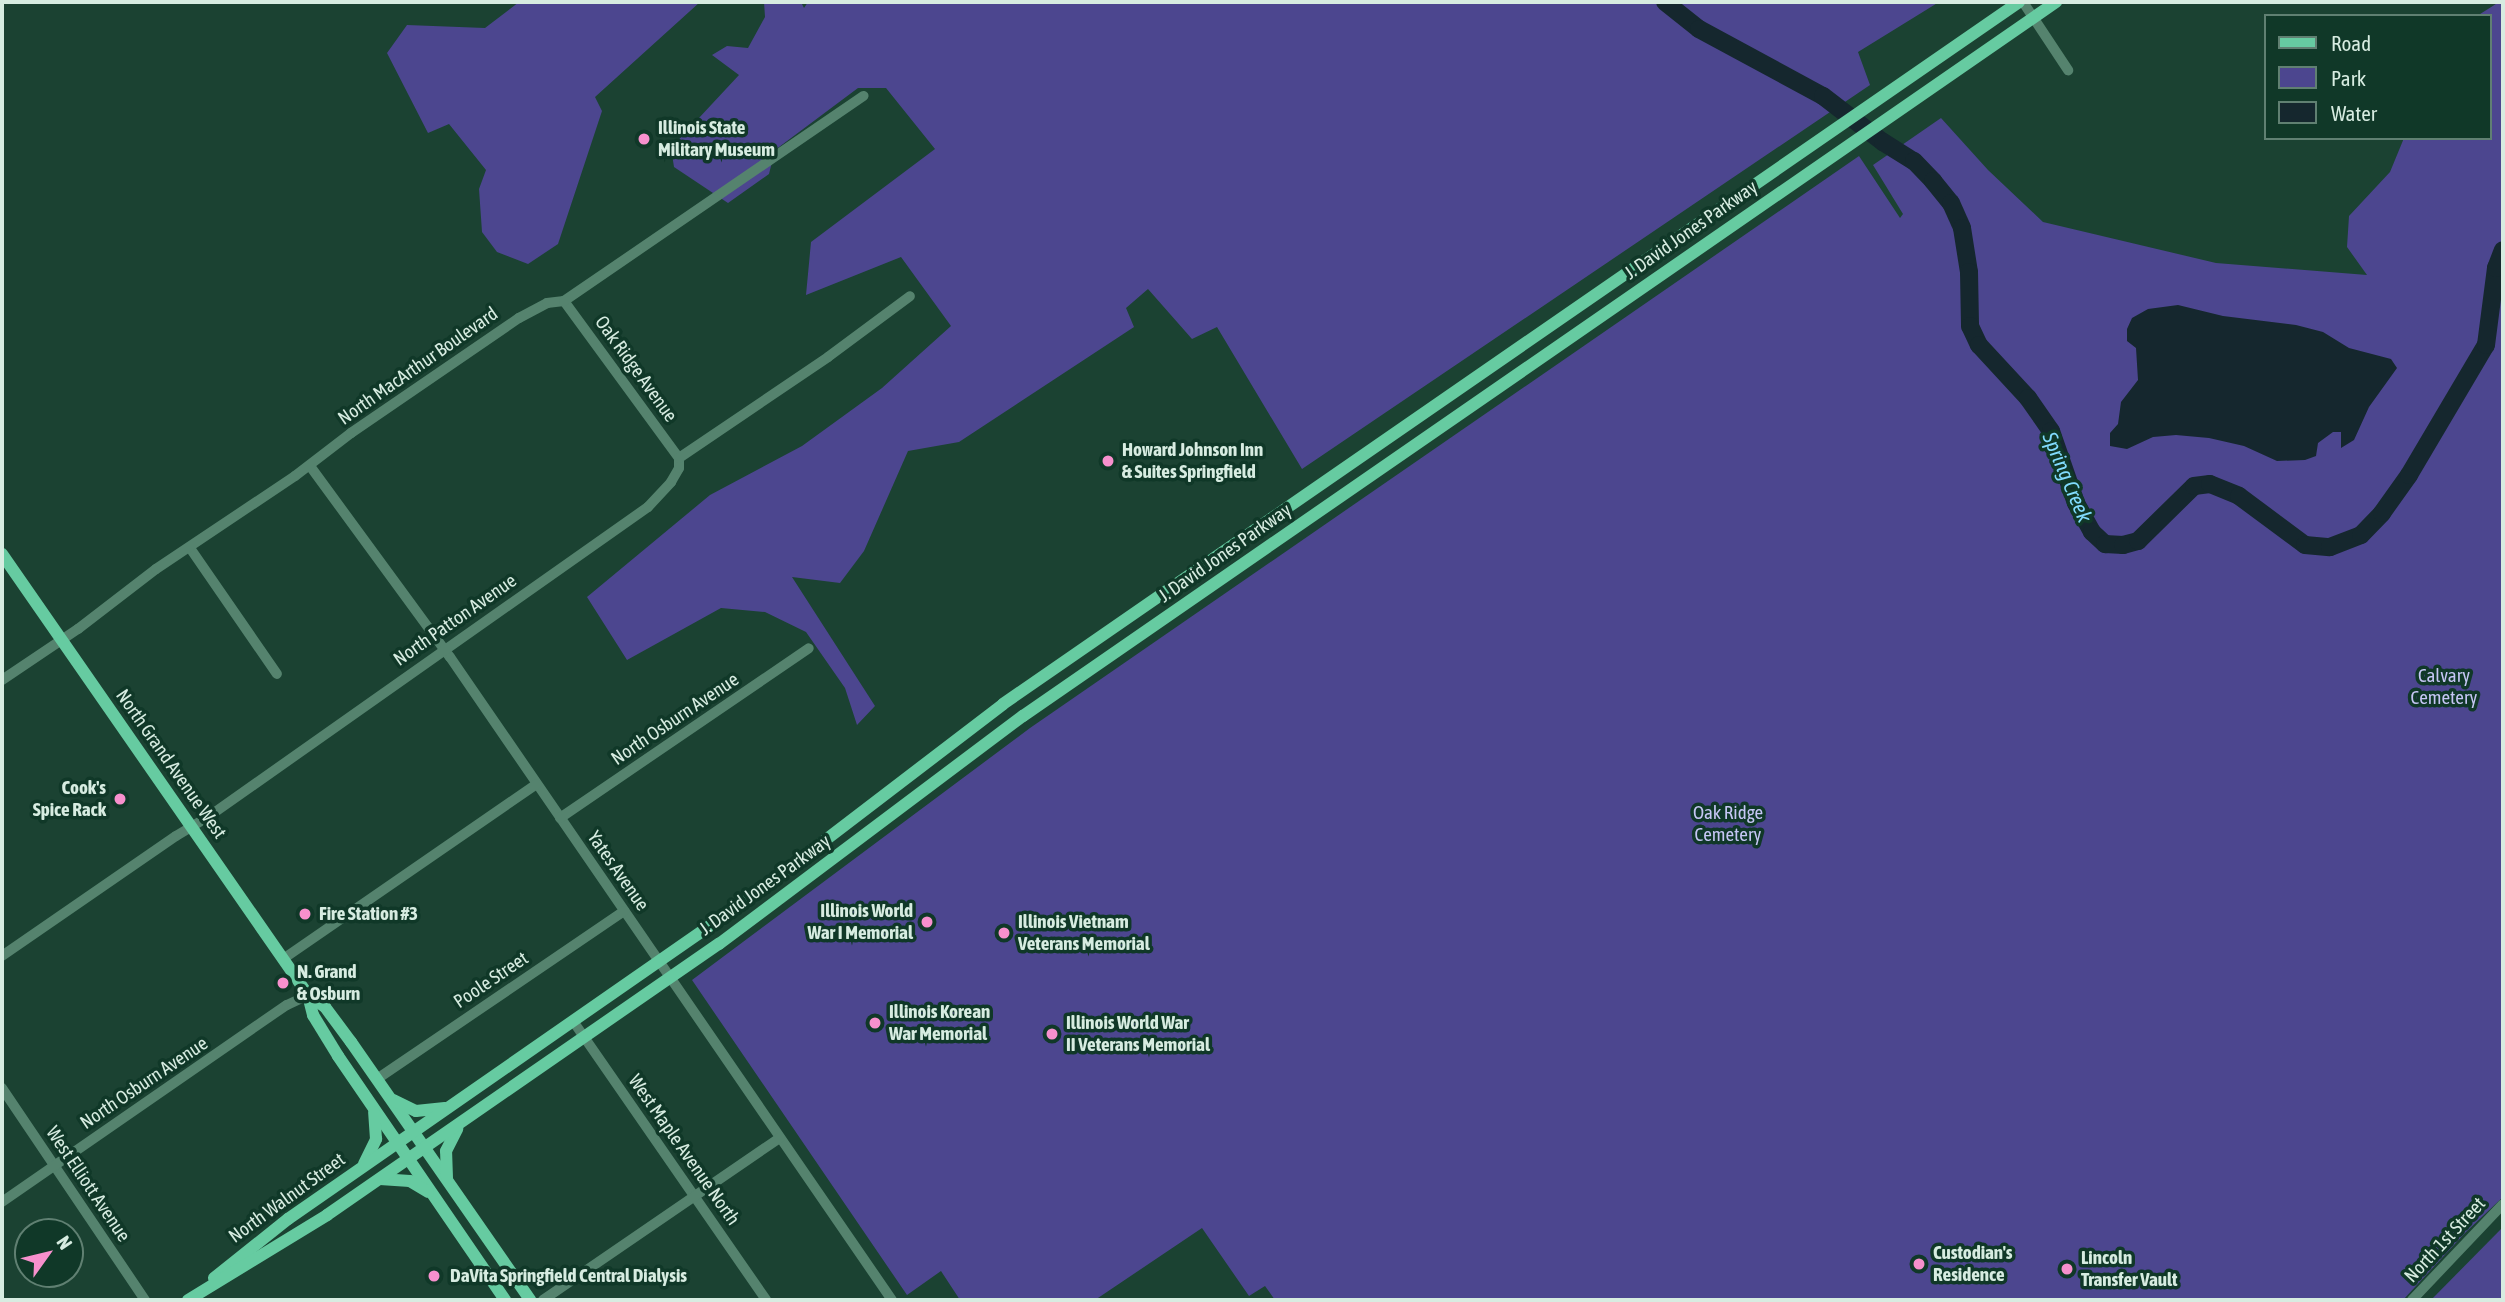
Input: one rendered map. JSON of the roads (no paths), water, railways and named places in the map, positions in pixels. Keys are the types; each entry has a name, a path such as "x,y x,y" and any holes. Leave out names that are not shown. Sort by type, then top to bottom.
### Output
{"main road":[{"name":"J. David Jones Parkway","path":"414,1132 782,874 1003,704 2021,2"},
{"name":"J. David Jones Parkway","path":"424,1148 793,890 1023,716 2056,2"},
{"name":"North Grand Avenue West","path":"2,554 308,995 313,1015 325,1037 505,1300"},
{"name":"North Grand Avenue West","path":"308,995 326,1007 530,1300"},
{"path":"391,1098 416,1111 449,1107"},
{"path":"361,1167 377,1135 371,1103"},
{"path":"448,1182 447,1146 461,1122"},
{"name":"North Walnut Street","path":"188,1300 249,1248 414,1132"},
{"name":"North Walnut Street","path":"188,1300 284,1243 424,1148"},
{"path":"380,1179 416,1183 439,1203"}],"street":[{"path":"2021,2 2068,70"},
{"name":"North MacArthur Boulevard","path":"2,680 61,640 133,585 310,466 351,433 519,318 547,303 564,301 863,96"},
{"path":"679,458 828,357 910,296"},
{"name":"Oak Ridge Avenue","path":"564,301 679,458"},
{"name":"North Patton Avenue","path":"2,956 648,507 671,482 679,468 679,458"},
{"name":"Yates Avenue","path":"310,466 444,649 892,1300"},
{"path":"190,548 277,674"},
{"name":"North Osburn Avenue","path":"561,818 809,648"},
{"path":"283,959 537,784"},
{"name":"Poole Street","path":"377,1079 624,912"},
{"name":"North Osburn Avenue","path":"2,1202 287,1005 308,995"},
{"name":"West Maple Avenue North","path":"573,1021 766,1300"},
{"name":"West Elliott Avenue","path":"2,1088 145,1300"},
{"path":"543,1300 780,1138"},
{"name":"North 1st Street","path":"2412,1300 2503,1204"}],"water":[{"path":"2178,305 2223,316 2296,325 2323,332 2349,348 2391,359 2397,368 2369,407 2354,440 2341,448 2341,432 2333,432 2318,443 2316,456 2305,460 2277,461 2244,446 2209,438 2176,435 2153,437 2127,449 2110,446 2110,433 2118,424 2121,402 2138,380 2136,348 2127,341 2127,329 2132,318 2148,309"}],"waterway":[{"name":"Spring Creek","path":"1665,2 1699,29 1823,96 1883,142 1914,161 1951,203 1962,228 1969,272 1970,326 1979,345 2028,398 2051,431 2076,503 2092,532 2105,544 2123,545 2138,541 2194,486 2210,484 2239,496 2305,545 2330,547 2361,535 2382,513 2409,475 2486,345 2496,268 2503,250"}],"place":[{"name":"Illinois State Military Museum","path":"644,139"},
{"name":"Howard Johnson Inn & Suites Springfield","path":"1108,461"},
{"name":"Cook's Spice Rack","path":"120,799"},
{"name":"Fire Station #3","path":"305,914"},
{"name":"Illinois World War I Memorial","path":"927,922"},
{"name":"Illinois Vietnam Veterans Memorial","path":"1004,933"},
{"name":"N. Grand & Osburn","path":"283,983"},
{"name":"Illinois Korean War Memorial","path":"875,1023"},
{"name":"Illinois World War II Veterans Memorial","path":"1052,1034"},
{"name":"Custodian's Residence","path":"1919,1264"},
{"name":"Lincoln Transfer Vault","path":"2067,1269"},
{"name":"DaVita Springfield Central Dialysis","path":"434,1276"}],"park label":[{"name":"Calvary Cemetery","path":"2444,687"},
{"name":"Oak Ridge Cemetery","path":"1728,824"}]}
